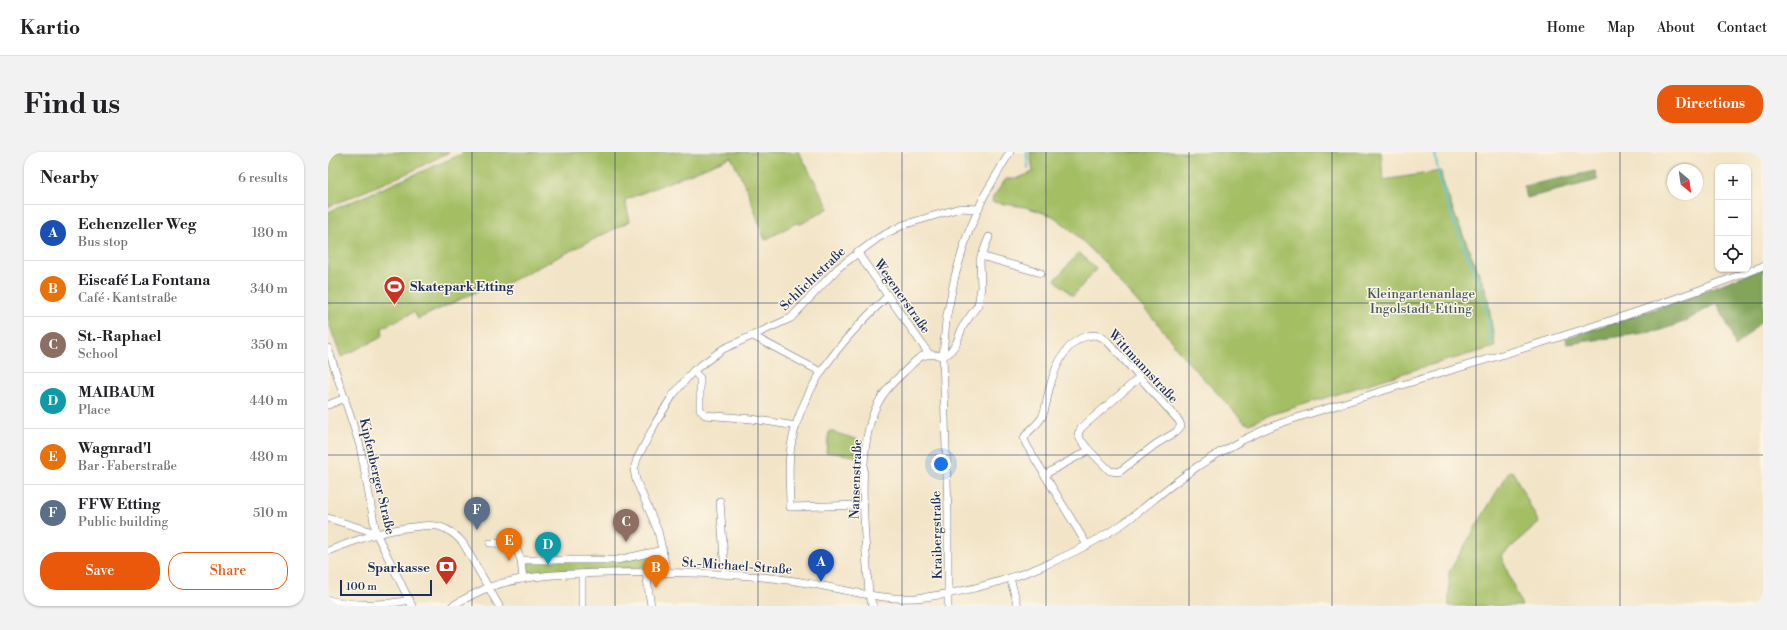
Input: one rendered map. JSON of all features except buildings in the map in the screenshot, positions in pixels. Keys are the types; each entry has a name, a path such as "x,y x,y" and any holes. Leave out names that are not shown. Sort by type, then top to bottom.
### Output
{"street":[{"name":"Kraibergstraße","path":"948,606 949,593 943,356 950,295 961,254 978,209 1010,152"},
{"name":"Schlichtstraße","path":"667,572 658,531 636,480 634,470 637,459 656,422 673,395 693,371 722,349 791,318 838,268 857,252 878,238 903,225 960,208 978,209"},
{"path":"929,354 943,356 949,353 956,344 963,326 978,305 981,256 989,237"},
{"name":"Wegenerstraße","path":"857,252 929,354"},
{"path":"981,256 1040,273"},
{"name":"St.-Michael-Straße","path":"452,606 489,588 523,579 582,574 646,572 725,573 799,582 869,595 906,599 949,593 1010,578 1039,567 1087,545 1130,519 1173,484 1200,465 1251,436 1281,423 1582,330 1685,296 1763,266"},
{"path":"864,505 790,507 790,453 796,426 821,372 860,322 888,296"},
{"name":"Wittmannstraße","path":"1044,475 1024,438 1042,417 1049,388 1061,358 1067,349 1083,337 1100,335 1181,426 1176,432 1156,444 1118,472 1110,471 1089,450"},
{"path":"753,336 821,372"},
{"name":"Kipfenberger Straße","path":"328,348 360,446 376,533 411,603"},
{"name":"Nansenstraße","path":"872,606 869,595 864,505 866,446 870,422 877,404 898,378 921,356 929,354"},
{"path":"693,371 700,378 700,409 705,415 752,419 796,426"},
{"path":"1087,545 1044,475 1089,450 1078,434 1081,428 1139,378"},
{"path":"328,405 345,398"},
{"path":"720,501 725,573"},
{"path":"328,518 376,533"},
{"path":"328,551 376,533 426,526 440,526 456,535 463,543 499,606"},
{"path":"490,543 508,544 516,548 521,560 523,579"},
{"path":"521,560 617,560 663,550"},
{"path":"646,572 651,606"},
{"path":"582,574 582,606"},
{"path":"1010,578 1018,606"},
{"path":"328,600 358,603 411,603"}],"green space":[{"path":"328,152 449,152 410,172 328,207"},
{"path":"462,152 799,152 829,208 801,224 796,223 765,240 747,189 731,157 625,200 630,221 497,288 478,291 418,319 414,312 382,328 383,335 378,339 341,357 328,321 328,212 462,154"},
{"name":"Kleingartenanlage Ingolstadt-Etting","path":"1030,152 1381,152 1383,180 1441,171 1442,179 1454,213 1487,293 1495,347 1423,367 1270,415 1250,424 1245,423 1186,360 1158,324 1122,285 1107,265 1070,229 1053,216 1025,207 992,202 993,197 1006,179 1016,179 1033,172"},
{"path":"1595,171 1598,180 1527,198 1524,186"},
{"path":"1079,252 1096,269 1073,296 1055,280"},
{"path":"1763,268 1763,320 1735,347 1731,332 1717,303 1684,322 1658,331 1567,344 1566,338 1673,303"},
{"path":"829,431 863,441 861,457 826,452"},
{"path":"1509,471 1513,472 1539,523 1501,556 1522,606 1449,606 1449,572"},
{"path":"655,555 659,558 661,565 659,567 529,573 527,567 529,562"}],"waterway":[{"path":"1027,152 1028,168"},
{"path":"1435,152 1442,188 1483,295 1488,316 1491,343"}],"place":[{"name":"Skatepark Etting","path":"395,306"},
{"name":"FFW Etting","path":"477,530"},
{"name":"St.-Raphael","path":"626,542"},
{"name":"Wagnrad'l","path":"509,561"},
{"name":"MAIBAUM","path":"548,565"},
{"name":"Echenzeller Weg","path":"821,582"},
{"name":"Sparkasse","path":"446,586"},
{"name":"Eiscafé La Fontana","path":"656,588"}]}
